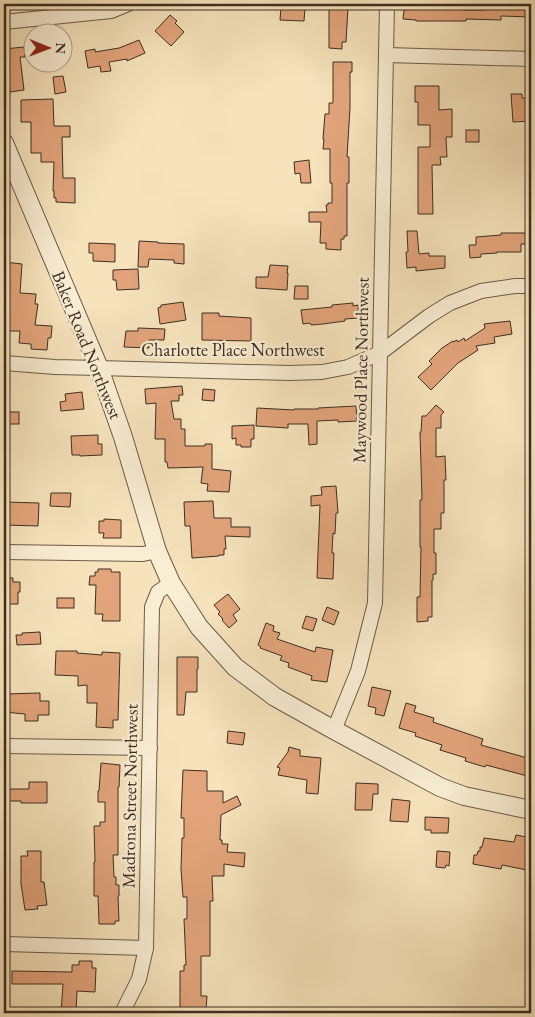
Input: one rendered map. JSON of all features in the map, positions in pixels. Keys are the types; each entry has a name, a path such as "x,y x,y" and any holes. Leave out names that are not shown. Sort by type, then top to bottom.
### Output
{"street":[{"path":"4,22 111,11 128,4"},
{"name":"Maywood Place Northwest","path":"334,730 358,671 375,603 387,4"},
{"path":"386,55 531,59"},
{"name":"Baker Road Northwest","path":"4,143 10,175 99,368 124,437 157,551 171,582 199,627 235,667 275,697 334,730 440,787 464,796 531,810"},
{"name":"Charlotte Place Northwest","path":"4,363 54,367 289,373 322,372 348,367 380,353 450,302 482,291 515,286 531,286"},
{"path":"4,552 143,554 157,551"},
{"name":"Madrona Street Northwest","path":"122,1013 139,979 146,948 152,607 158,592 171,582"},
{"path":"4,746 150,748"},
{"path":"4,944 146,948"}],"building":[{"path":"329,4 346,4 346,8 348,8 346,42 342,42 342,49 329,48"},
{"path":"406,4 463,5 463,10 483,10 483,4 531,4 531,17 501,16 501,20 416,21 403,19"},
{"path":"281,7 305,8 304,21 280,20"},
{"path":"170,15 177,21 175,23 184,32 171,46 155,31"},
{"path":"139,40 145,53 127,61 127,59 109,62 111,71 101,72 100,66 88,68 85,51 95,49 95,52 119,48"},
{"path":"22,47 22,57 20,57 24,90 10,92 4,49"},
{"path":"333,62 352,62 347,157 349,157 349,183 347,183 347,236 341,239 341,250 326,249 326,243 320,243 321,222 309,222 309,212 327,212 326,205 332,203 330,149 323,149 323,139 325,114 329,114 329,103 333,103"},
{"path":"63,76 66,92 55,94 53,77"},
{"path":"415,86 439,86 439,110 452,109 452,137 446,137 447,157 440,157 441,165 432,165 433,214 418,214 418,147 430,147 430,125 418,125 418,102 415,102"},
{"path":"511,94 522,94 522,98 531,98 531,121 513,122"},
{"path":"53,99 54,126 70,126 70,137 62,137 63,178 75,178 75,203 56,202 53,191 54,162 41,162 41,153 31,153 31,122 21,122 21,100"},
{"path":"466,130 479,130 479,142 466,142"},
{"path":"309,160 311,183 301,183 300,173 295,174 294,162"},
{"path":"407,231 417,231 419,254 429,253 429,256 445,256 445,268 416,271 416,267 407,268"},
{"path":"501,233 526,233 527,244 521,244 521,252 497,252 481,254 481,257 470,258 469,245 476,245 476,237 501,235"},
{"path":"139,241 184,244 184,264 174,263 174,260 149,259 148,267 138,267"},
{"path":"89,243 115,244 115,262 93,261 93,253 89,253"},
{"path":"4,262 22,264 20,293 36,294 35,304 38,304 35,325 52,326 47,350 31,349 31,344 19,343 20,331 4,331 7,280 4,280"},
{"path":"270,265 288,266 287,290 256,288 256,277 268,277"},
{"path":"138,269 139,289 117,290 116,280 113,280 113,270"},
{"path":"295,286 308,286 308,299 294,299"},
{"path":"183,302 186,320 160,324 158,308 161,305"},
{"path":"353,303 353,306 358,305 359,318 323,324 303,324 301,310"},
{"path":"202,313 219,313 219,316 251,318 251,341 202,340"},
{"path":"510,321 512,334 494,337 495,343 476,346 478,350 458,363 431,390 418,377 432,364 429,361 442,348 453,341 457,340 458,342 464,338 465,341 485,328 484,324"},
{"path":"138,328 165,329 164,340 149,340 149,348 124,347 126,331 138,331"},
{"path":"182,386 183,395 179,395 179,401 171,401 174,419 181,419 181,429 185,429 185,446 212,444 212,469 231,471 229,492 207,491 208,484 201,483 203,467 168,468 167,462 165,462 165,439 155,439 156,403 146,404 145,389"},
{"path":"203,389 215,390 214,401 202,400"},
{"path":"82,392 84,409 61,411 60,402 66,401 65,394"},
{"path":"436,405 444,412 441,415 441,428 436,428 436,457 445,456 444,513 441,513 441,529 434,529 436,574 433,574 432,580 432,617 428,617 428,621 417,622 417,597 420,597 420,500 422,500 420,432 422,416 426,416"},
{"path":"356,406 357,421 317,421 317,444 309,445 308,424 288,424 288,428 256,426 257,408 294,410"},
{"path":"4,412 19,412 19,424 4,424"},
{"path":"254,425 254,439 251,439 251,447 236,445 236,438 232,439 232,426"},
{"path":"98,435 98,444 102,444 102,455 72,455 71,436"},
{"path":"336,486 338,513 336,513 335,534 333,533 333,579 317,578 320,505 311,506 311,496 322,495 321,487"},
{"path":"51,493 71,493 70,507 50,506"},
{"path":"213,501 214,518 231,518 231,527 250,527 250,537 225,536 226,549 224,549 224,555 192,558 190,526 185,526 184,502"},
{"path":"4,502 39,503 38,526 4,525"},
{"path":"104,519 121,520 121,538 103,538 104,533 99,533 99,521 104,521"},
{"path":"98,569 111,569 111,572 120,572 120,621 102,621 103,614 95,614 96,585 89,585 90,576 95,576 95,572 98,572"},
{"path":"4,578 13,578 13,582 20,582 18,604 4,604"},
{"path":"228,594 240,609 233,615 237,621 229,628 218,614 220,612 214,605"},
{"path":"57,598 74,598 74,608 57,608"},
{"path":"327,607 339,612 334,625 322,620"},
{"path":"306,616 317,619 313,631 302,628"},
{"path":"266,623 274,626 273,631 280,633 277,639 315,652 316,647 333,650 327,682 311,680 312,676 288,667 289,663 280,660 282,656 260,648 258,645"},
{"path":"40,632 41,644 17,645 16,635"},
{"path":"56,651 77,651 77,653 102,655 102,652 120,653 118,720 113,720 113,728 96,727 97,703 87,703 87,685 78,686 78,676 55,675"},
{"path":"177,657 198,657 197,692 186,692 184,715 177,715"},
{"path":"372,687 391,691 384,716 375,714 376,708 368,706"},
{"path":"40,693 40,701 49,701 49,715 38,715 38,721 25,721 25,714 4,712 4,694"},
{"path":"406,703 416,706 414,712 434,718 433,722 483,739 481,745 531,759 531,777 465,761 466,758 440,750 442,745 415,736 416,733 399,728"},
{"path":"228,731 245,733 243,745 227,743"},
{"path":"289,747 300,750 300,756 321,758 318,794 306,793 307,780 278,775 280,768 277,767 288,752"},
{"path":"101,763 120,765 118,787 118,855 113,855 114,877 116,877 116,885 119,885 119,921 115,921 115,924 99,924 98,896 94,896 94,826 100,826 100,822 105,822 105,802 98,802"},
{"path":"183,770 207,771 207,791 223,791 223,803 237,796 241,805 221,815 220,840 222,840 222,844 228,844 227,852 245,853 244,867 224,864 224,876 212,876 213,901 210,901 210,956 201,956 201,996 207,996 206,1010 196,1011 180,1011 180,971 184,971 184,965 186,965 184,919 187,919 187,897 183,897 181,869 182,838 184,838 184,818 181,818"},
{"path":"29,782 47,782 47,803 4,801 4,789 29,789"},
{"path":"356,783 378,784 378,794 373,794 372,810 355,810"},
{"path":"392,799 410,801 408,822 390,821"},
{"path":"425,817 449,818 448,833 431,833 431,830 425,830"},
{"path":"516,835 531,838 527,870 502,865 501,869 473,864 474,855 477,855 478,851 480,851 484,838 514,842"},
{"path":"27,851 41,851 41,882 44,882 47,905 37,906 38,909 25,910 21,884 21,856 28,856"},
{"path":"437,851 450,852 449,866 446,865 445,868 436,867"},
{"path":"79,961 92,961 92,968 96,968 95,992 77,991 76,1013 61,1013 63,984 12,984 12,971 72,972 72,965 79,965"}]}
